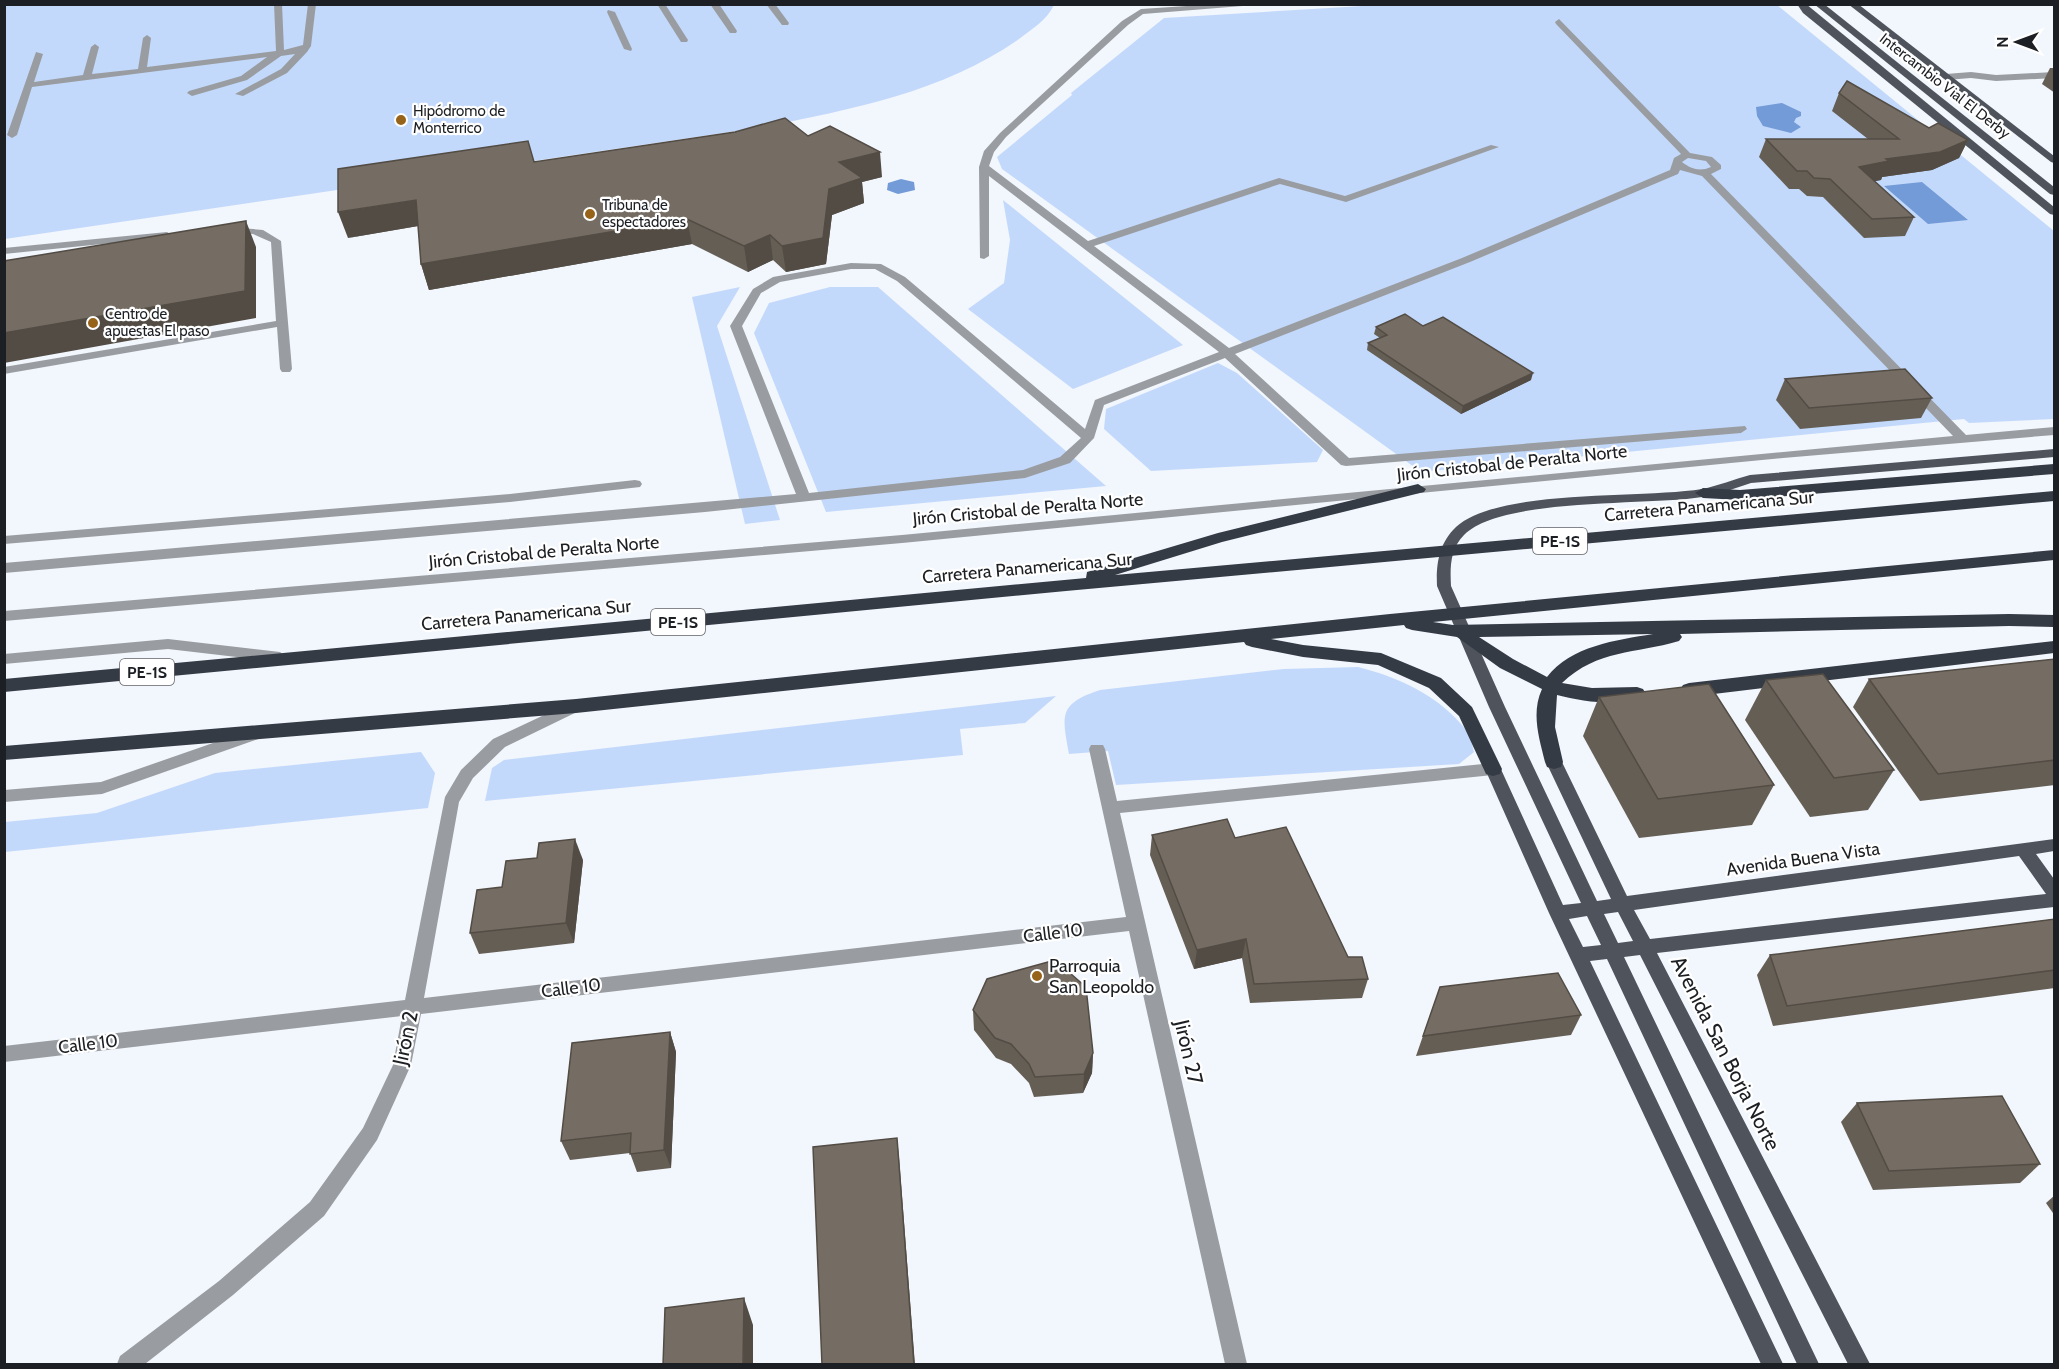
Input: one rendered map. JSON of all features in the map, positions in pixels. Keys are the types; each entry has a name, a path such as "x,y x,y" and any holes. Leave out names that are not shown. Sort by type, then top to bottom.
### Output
{"highway":[{"path":"1703,493 1740,495 2055,469"},
{"path":"1066,585 1218,538 1418,489"},
{"name":"Carretera Panamericana Sur","path":"4,686 1066,585 2055,496"},
{"path":"4,753 576,706 1390,620 2055,555"},
{"path":"1390,620 1453,631 2055,621"},
{"path":"1554,762 1545,737 1543,705 1554,679 1579,658 1616,647 1737,627"},
{"path":"1466,635 1508,663 1559,688 1584,694 1650,694"},
{"path":"1232,637 1303,651 1381,659 1435,683 1466,712 1493,769"},
{"path":"1672,692 2055,647"}],"main road":[{"path":"1801,4 1815,19 2055,212"},
{"name":"Intercambio Vial El Derby","path":"1818,4 2055,192"},
{"path":"1852,4 2055,160"},
{"path":"1887,31 1917,66 2055,171"},
{"path":"1808,1365 1497,706 1444,586 1442,571 1448,546 1459,531 1475,519 1491,512 1517,507 1703,493 1750,480 2055,453"},
{"path":"2009,620 2055,616"},
{"name":"Avenida San Borja Norte","path":"1554,762 1623,905 1859,1365"},
{"path":"1493,769 1578,956 1772,1365"},
{"name":"Avenida Buena Vista","path":"1558,913 2055,845"},
{"path":"2023,849 2055,891"},
{"path":"1578,956 2055,900"}],"street":[{"path":"278,4 280,52"},
{"path":"240,94 284,71 304,50 307,46 312,4"},
{"path":"661,4 684,40"},
{"path":"714,4 733,31"},
{"path":"770,4 785,23"},
{"path":"984,256 984,167 989,151 1003,135 1125,23 1141,12 1169,8 1263,4"},
{"path":"611,12 628,49"},
{"path":"1559,22 1682,159 1688,170 1706,173 1964,440"},
{"path":"142,72 147,38"},
{"path":"87,78 96,47"},
{"path":"30,85 304,50"},
{"path":"192,93 244,78 280,52"},
{"path":"12,135 39,54"},
{"path":"1946,77 1971,75 1996,78 2055,74"},
{"path":"1086,245 1279,181 1293,181 1332,198 1346,199 1494,147"},
{"path":"4,568 705,508 1025,474 1065,460 1088,438 1099,403 1466,260 1640,188 1674,172 1682,159 1698,156 1713,162 1717,167 1706,173"},
{"path":"984,167 1226,352 1346,462 1741,429"},
{"path":"216,231 250,229 266,234 276,241 286,369"},
{"path":"4,251 181,234"},
{"path":"804,497 736,326 757,291 777,279 850,266 877,266 885,270 901,279 1088,438"},
{"path":"4,371 282,323"},
{"name":"Jirón Cristobal de Peralta Norte","path":"4,616 891,540 2055,431"},
{"path":"4,540 343,512 635,484"},
{"path":"339,539 343,512"},
{"path":"4,659 168,644 289,658"},
{"name":"Jirón 2","path":"128,1365 226,1288 317,1209 370,1134 402,1065 451,801 467,774 499,743 576,706"},
{"path":"4,796 102,788 264,731"},
{"name":"Jirón 27","path":"1097,749 1236,1365"},
{"path":"1110,808 1493,769"},
{"name":"Calle 10","path":"4,1054 1137,923"}],"shaded area":[{"path":"1396,4 1777,5 2054,231 2054,419 1969,423 1964,419 1421,472 1002,169 997,157 1072,95 1071,93 1164,18"},
{"name":"Hipódromo de Monterrico","path":"4,5 1054,5 1043,20 1019,39 989,58 958,73 893,97 826,114 757,128 5,239"},
{"path":"1003,200 1183,345 1073,389 968,309 1004,283 1010,240"},
{"path":"740,287 717,326 780,520 745,524 692,297"},
{"path":"830,287 878,287 1106,486 826,512 754,333 769,303"},
{"path":"1218,363 1237,373 1323,450 1317,462 1151,471 1104,429 1106,409"},
{"path":"1358,667 1403,682 1444,707 1466,730 1474,752 1459,764 1116,785 1108,751 1069,754 1065,730 1066,713 1076,700 1100,690 1284,669"},
{"path":"1056,696 1025,723 960,729 963,755 485,801 492,768 504,760"},
{"path":"421,752 435,773 428,808 5,852 5,822 97,813 215,773"}],"water":[{"path":"1782,103 1801,112 1801,116 1794,122 1801,127 1791,133 1763,126 1757,116 1756,107"},
{"path":"901,179 914,182 915,190 898,194 887,190 888,183"},
{"path":"1922,182 1968,220 1928,224 1884,186"}],"building":[{"path":"1847,81 1929,128 1938,123 1968,140 1940,152 1886,159 1889,161 1859,167 1914,217 1872,219 1830,179 1814,178 1807,171 1797,171 1766,139 1899,139 1839,93"},
{"name":"Tribuna de espectadores","path":"785,118 808,136 830,126 880,152 839,162 862,178 829,189 823,238 782,246 770,235 744,246 687,219 421,264 416,200 338,212 338,169 528,141 534,162 735,132"},
{"path":"246,221 245,291 4,333 4,261"},
{"path":"1405,314 1423,326 1443,317 1533,373 1463,406 1368,343 1387,335 1376,327"},
{"path":"1905,369 1932,398 1809,408 1785,379"},
{"path":"2055,659 2055,760 1938,774 1869,679"},
{"path":"1823,674 1894,770 1834,778 1766,680"},
{"path":"1709,684 1774,785 1658,799 1599,697"},
{"path":"1227,819 1235,838 1286,827 1348,957 1362,957 1368,979 1254,984 1246,939 1197,950 1152,835"},
{"path":"575,839 566,923 470,933 477,890 502,887 506,861 537,858 539,843"},
{"path":"2055,919 2055,970 1787,1006 1770,955"},
{"path":"1055,960 1086,987 1093,1053 1084,1074 1035,1077 1029,1064 1011,1044 995,1038 973,1010 987,979"},
{"path":"1558,973 1581,1015 1423,1036 1440,987"},
{"path":"670,1032 664,1150 630,1154 631,1133 561,1141 572,1043"},
{"path":"2002,1096 2040,1164 1889,1171 1857,1103"},
{"path":"897,1138 914,1365 822,1365 813,1147"},
{"path":"744,1298 743,1365 663,1365 665,1308"}],"place":[{"name":"Hipódromo de Monterrico","path":"401,120"},
{"name":"Tribuna de espectadores","path":"590,214"},
{"name":"Centro de apuestas El paso","path":"93,323"},
{"name":"Parroquia San Leopoldo","path":"1037,976"}]}
